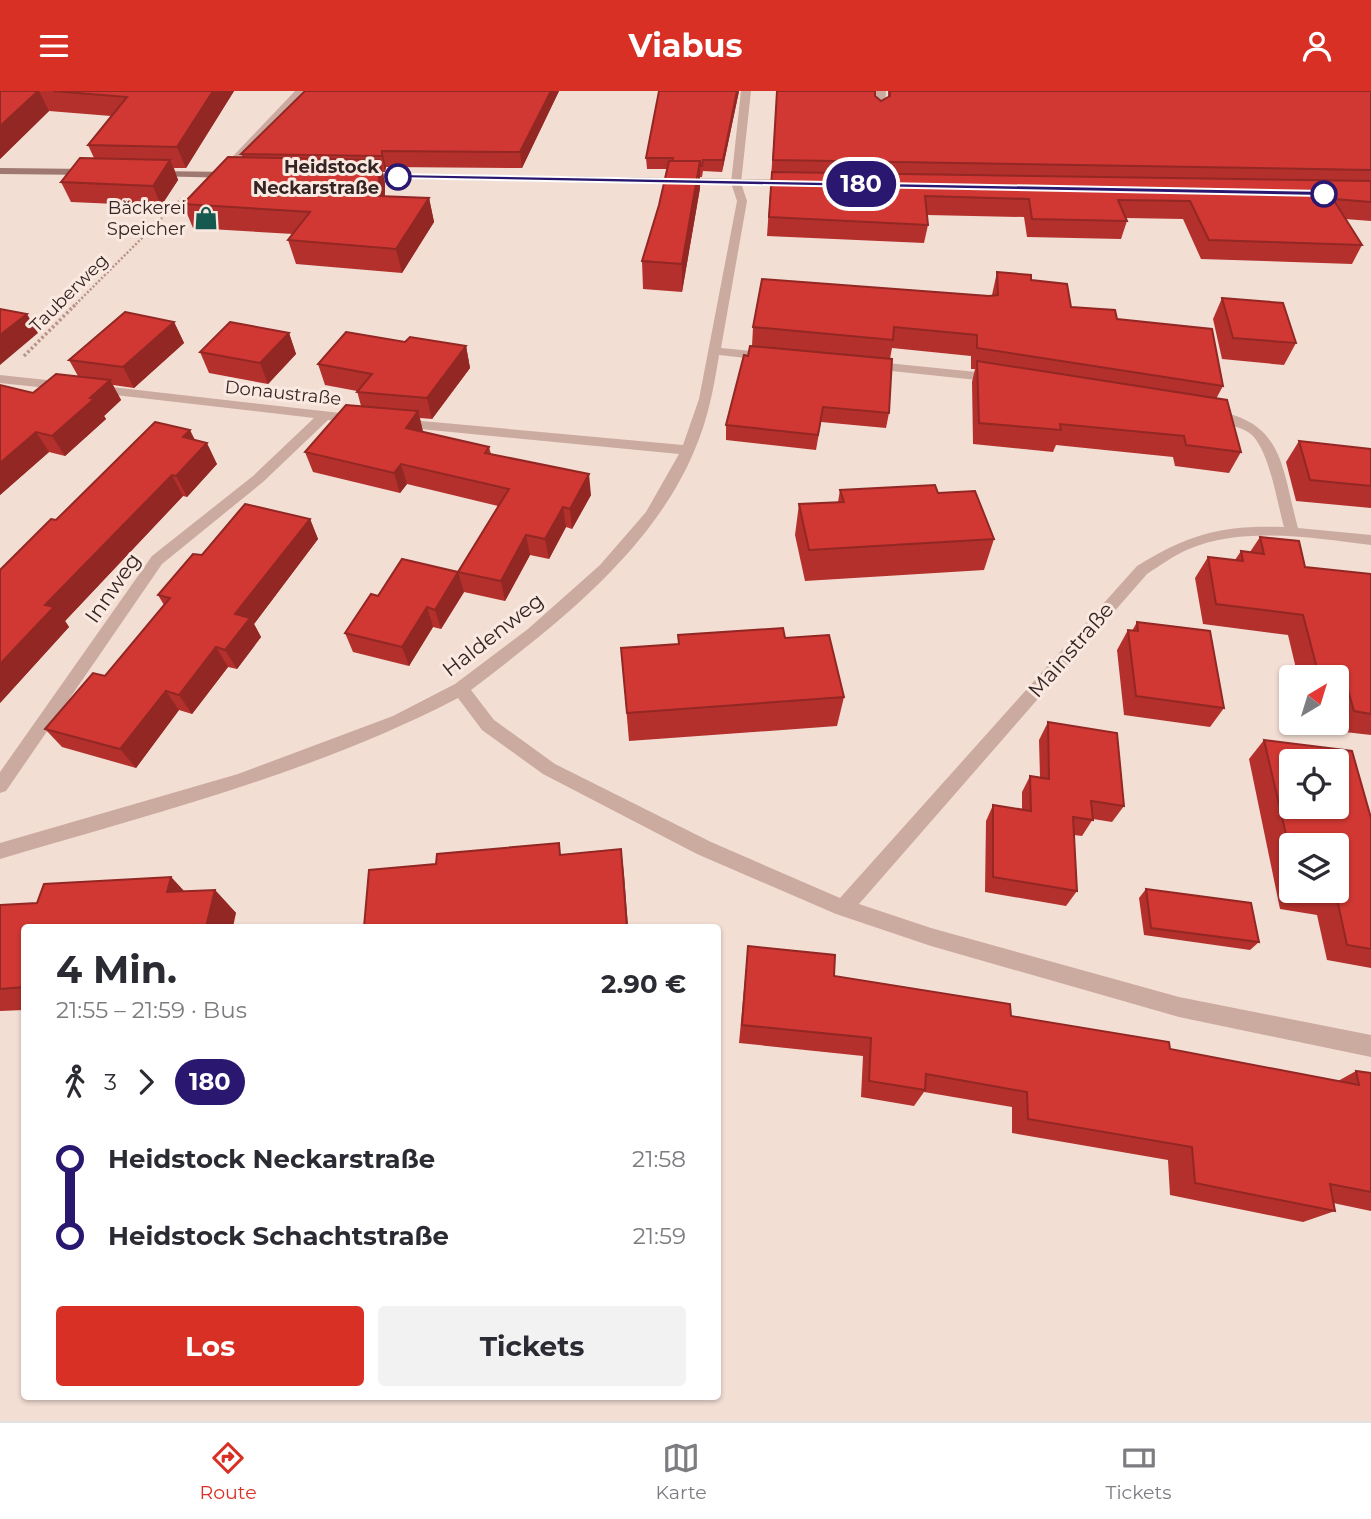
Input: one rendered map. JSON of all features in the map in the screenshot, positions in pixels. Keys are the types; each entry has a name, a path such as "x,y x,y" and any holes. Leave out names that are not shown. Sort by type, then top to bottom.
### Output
{"street":[{"path":"221,175 300,91"},
{"name":"Haldenweg","path":"0,851 240,781 398,721 461,689 534,633 605,569 651,515 688,450 705,399 742,201 736,183 746,91"},
{"path":"880,113 881,91"},
{"path":"0,171 98,173"},
{"path":"139,173 246,175"},
{"path":"348,176 804,183"},
{"path":"713,351 782,357"},
{"path":"850,364 1014,381"},
{"name":"Donaustraße","path":"0,379 324,416 688,450"},
{"path":"1200,412 1226,416 1260,434 1270,456 1292,531"},
{"name":"Innweg","path":"0,786 157,560 258,479 324,416"},
{"name":"Mainstraße","path":"843,908 1142,570 1187,544 1226,535 1292,531 1371,540"},
{"path":"461,689 488,725 549,769 704,848 843,908 931,937 1179,1007 1371,1046"}],"path":[{"name":"Tauberweg","path":"0,379 194,186 221,175"}],"building":[{"path":"0,91 38,91 0,126"},
{"path":"53,91 213,91 177,147 88,145 127,97"},
{"path":"305,91 551,91 520,152 382,151 382,156 241,154"},
{"path":"659,91 737,91 723,160 703,160 700,166 700,161 646,158"},
{"path":"777,91 875,91 875,96 881,101 890,96 890,91 1371,91 1371,170 773,160"},
{"path":"228,157 380,160 378,196 429,198 396,249 288,240 310,212 183,204"},
{"path":"80,158 170,160 153,186 61,182"},
{"path":"669,161 700,161 682,264 642,261"},
{"path":"772,172 1371,181 1371,202 1333,199 1362,245 1209,240 1190,201 1118,200 1127,221 1032,219 1029,199 925,196 928,225 769,217"},
{"path":"997,272 1031,275 1031,280 1067,284 1071,307 1115,310 1117,319 1212,329 1223,386 977,348 977,335 894,327 893,340 753,327 762,279 989,296 998,295"},
{"path":"1222,298 1283,303 1296,343 1233,338"},
{"path":"0,309 27,314 0,335"},
{"path":"125,312 174,322 123,367 69,360"},
{"path":"230,322 289,333 260,363 200,352"},
{"path":"346,332 405,342 410,337 466,346 427,398 357,392 372,374 318,364"},
{"path":"750,346 892,359 889,413 823,407 818,435 726,425 744,355 748,356"},
{"path":"977,361 1227,400 1241,452 1186,445 1184,436 1060,424 1061,430 979,423"},
{"path":"56,374 110,380 90,398 94,399 52,436 36,432 0,463 0,385 33,393"},
{"path":"346,405 418,411 406,428 489,447 485,453 589,474 570,509 563,507 545,539 526,535 501,581 458,572 509,489 401,464 394,473 305,452"},
{"path":"155,422 190,430 183,437 207,443 176,476 172,475 45,605 54,607 0,664 0,570 51,519 56,520"},
{"path":"1299,441 1371,449 1371,486 1310,480"},
{"path":"935,485 938,493 975,491 994,539 809,550 799,504 844,502 840,490"},
{"path":"245,504 310,519 235,614 250,618 225,650 216,647 179,695 166,691 120,749 45,729 93,673 105,676 170,598 158,595 193,554 202,555"},
{"path":"1260,537 1299,541 1305,567 1371,574 1371,714 1354,711 1349,694 1349,665 1316,665 1303,615 1216,604 1208,557 1243,561 1241,551 1264,554"},
{"path":"402,559 458,572 435,610 427,607 402,647 345,633 371,594 378,596"},
{"path":"1137,622 1210,631 1224,708 1136,696 1128,630 1138,631"},
{"path":"783,628 785,638 829,635 844,697 627,713 621,648 679,644 678,635"},
{"path":"1048,722 1117,733 1124,806 1091,801 1093,820 1073,817 1077,891 993,877 993,805 1031,811 1030,776 1049,779"},
{"path":"1264,740 1336,749 1279,749 1279,804"},
{"path":"1349,751 1352,751 1371,818 1371,949 1347,945 1338,903 1349,903 1349,833 1286,833 1282,819 1349,819"},
{"path":"559,843 560,855 621,849 627,924 364,924 369,870 436,864 437,854"},
{"path":"171,877 167,892 215,890 207,924 21,924 21,987 0,989 0,905 37,903 44,884"},
{"path":"1146,889 1251,903 1259,942 1151,928"},
{"path":"748,946 835,955 834,976 1010,1004 1011,1016 1169,1042 1170,1049 1359,1085 1356,1071 1371,1073 1371,1192 1330,1184 1335,1211 1195,1183 1192,1147 1028,1119 1027,1092 926,1074 925,1090 869,1081 871,1038 742,1025"}],"bus line":[{"name":"180","path":"398,177 1324,194"}],"place":[{"name":"Heidstock Neckarstraße","path":"398,177"},
{"name":"Bäckerei Speicher","path":"206,218"}]}
